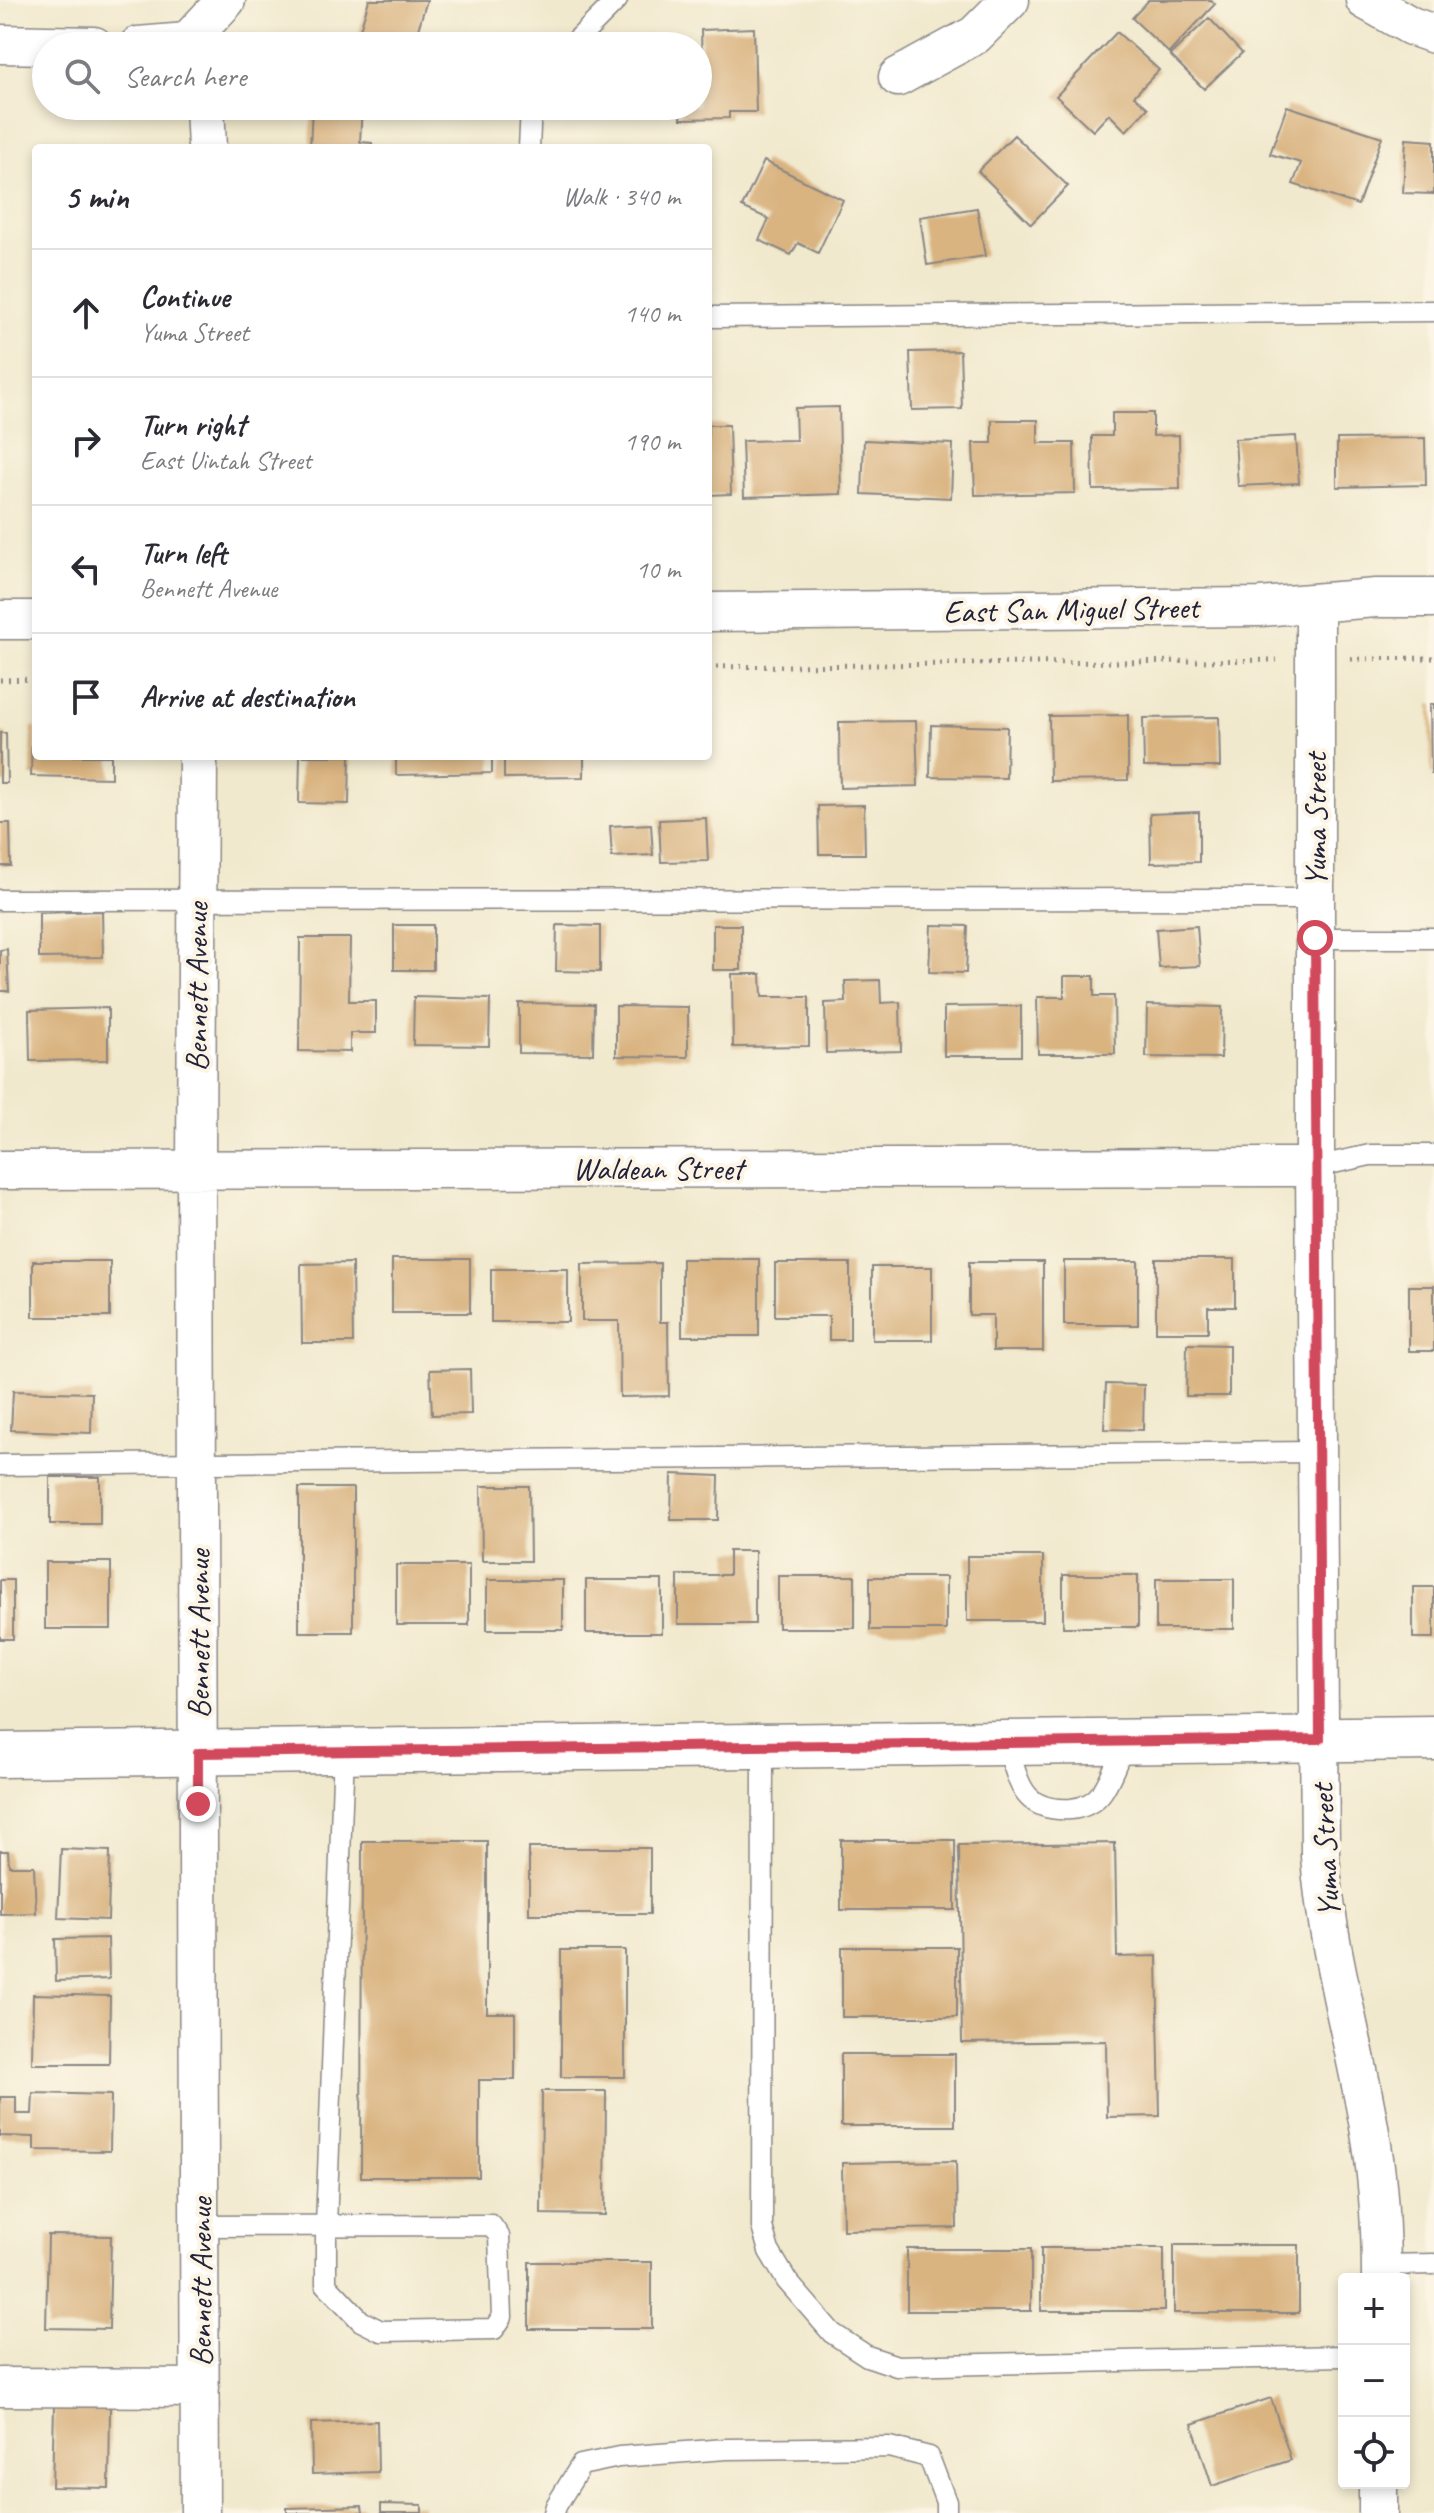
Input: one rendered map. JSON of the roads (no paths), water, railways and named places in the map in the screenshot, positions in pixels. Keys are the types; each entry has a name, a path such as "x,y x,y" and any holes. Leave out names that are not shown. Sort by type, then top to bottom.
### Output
{"main road":[{"path":"0,1755 1434,1738"}],"street":[{"path":"198,32 226,0"},
{"path":"898,77 975,35 1010,0"},
{"path":"1365,0 1411,26 1434,34"},
{"path":"0,44 32,45"},
{"path":"206,120 207,144"},
{"name":"East San Miguel Street","path":"712,612 1260,607 1376,598 1434,598"},
{"name":"Yuma Street","path":"1315,603 1320,1856 1323,1900 1372,2143 1379,2206 1381,2272"},
{"path":"0,620 32,620"},
{"name":"Bennett Avenue","path":"198,760 196,1168 200,2513"},
{"name":"Waldean Street","path":"0,1170 1315,1167"},
{"path":"0,2387 200,2388"},
{"path":"1378,2489 1378,2513"}],"lane":[{"path":"585,32 617,0"},
{"path":"529,144 530,120"},
{"path":"712,317 1434,311"},
{"path":"0,900 1315,899"},
{"path":"1315,938 1434,938"},
{"path":"1315,1167 1370,1155 1434,1155"},
{"path":"0,1465 1318,1452"},
{"path":"1006,1743 1023,1790 1034,1804 1049,1809 1075,1809 1090,1804 1102,1792 1126,1741"},
{"path":"763,1746 762,2227 769,2251 787,2281 832,2333 867,2356 897,2366 1338,2356"},
{"path":"200,2226 326,2226 491,2225 499,2236 502,2317 494,2329 381,2331 361,2321 326,2284 326,2226 344,1751"},
{"path":"1381,2272 1434,2264"},
{"path":"555,2510 581,2465 619,2457 741,2448 889,2447 929,2457 946,2507"}]}
